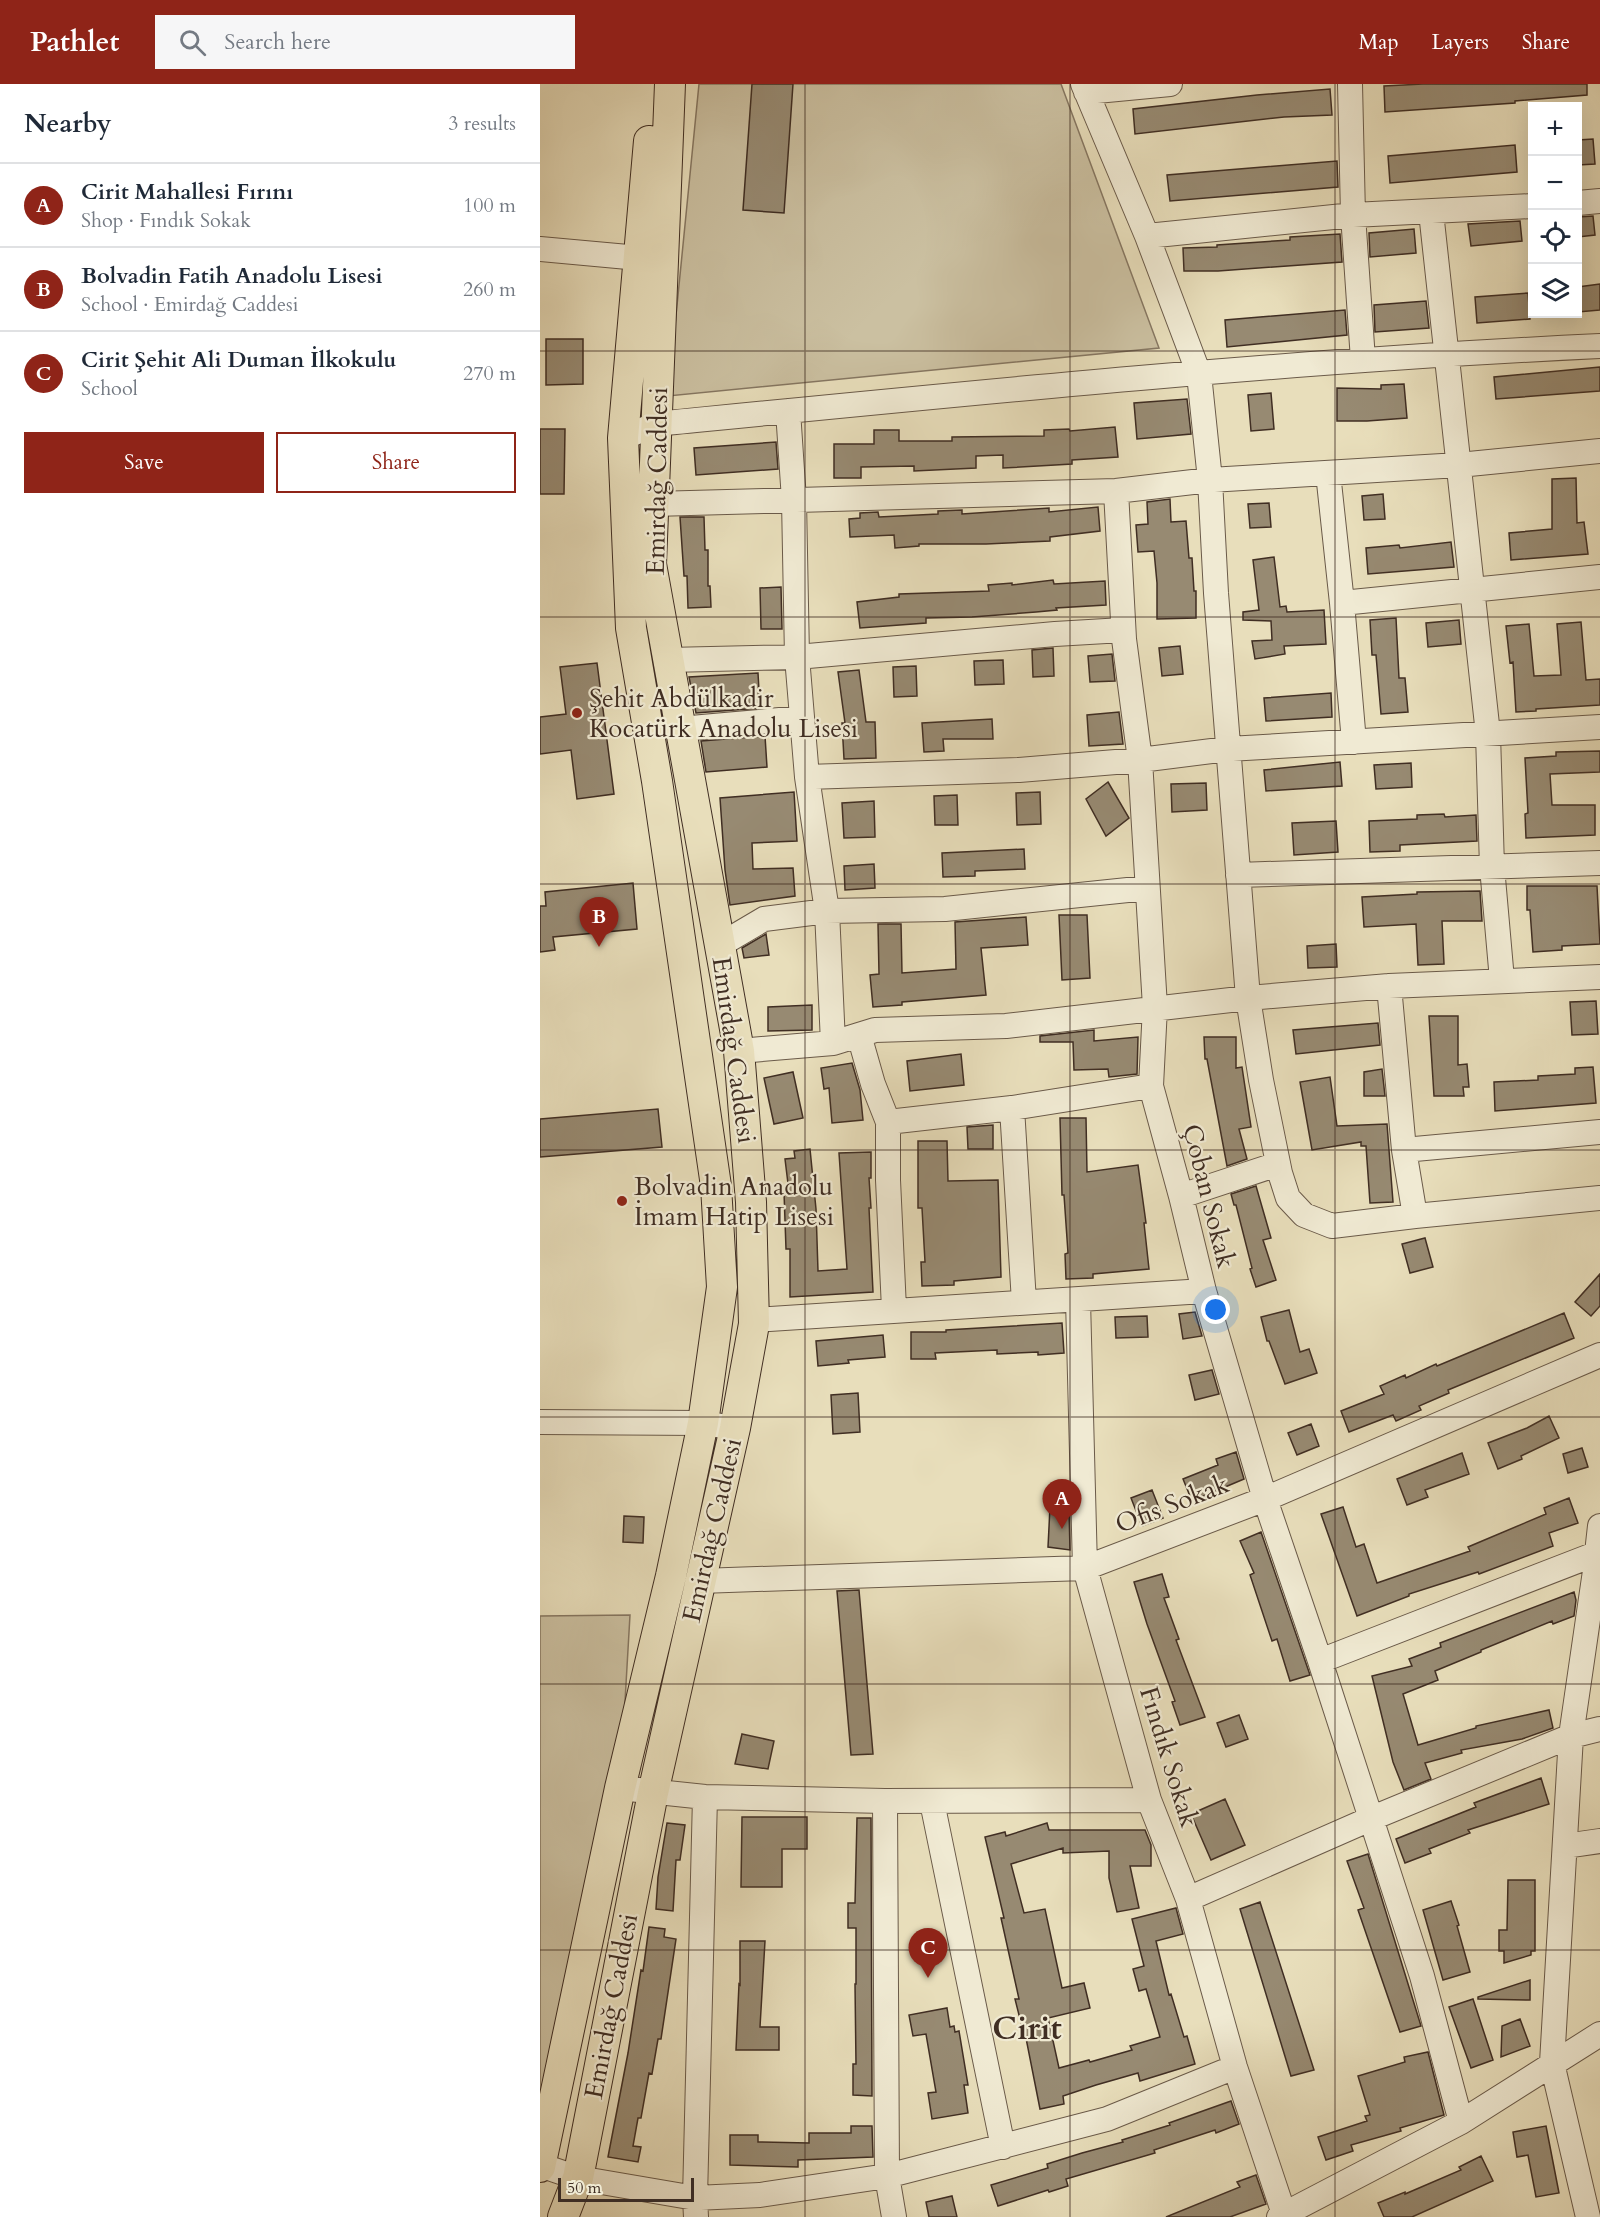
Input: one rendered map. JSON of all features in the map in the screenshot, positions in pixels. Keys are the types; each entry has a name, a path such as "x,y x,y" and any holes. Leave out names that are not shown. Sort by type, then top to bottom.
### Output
{"main road":[{"name":"Emirdağ Caddesi","path":"540,2166 620,1788 671,1576 703,1423 722,1287 716,1186 658,793 631,628 622,438 654,84"},
{"name":"Emirdağ Caddesi","path":"563,2217 578,2178 653,1793 735,1428 754,1320 751,1202 739,1051 651,564 670,84"}],"street":[{"path":"1170,84 1085,88 1147,236 1199,374 1210,480 1216,593 1248,998 1261,1080 1278,1164 1288,1198 1304,1215 1332,1226 1600,1198"},
{"path":"1350,84 1353,215 1363,360"},
{"path":"1582,203 1600,201"},
{"path":"1147,236 1353,215 1528,206"},
{"path":"1431,212 1488,734 1492,867 1502,980"},
{"path":"540,249 639,258"},
{"path":"622,438 656,424 954,394 1446,353 1600,346"},
{"path":"788,411 794,500 797,657 807,777 827,911 833,1043"},
{"path":"653,504 1116,491 1210,480 1459,465 1600,451"},
{"path":"1328,473 1354,742"},
{"name":"Çoban Sokak","path":"1116,491 1123,630 1140,760 1155,1007 1151,1086 1204,1291 1265,1499 1422,1976 1461,2122"},
{"path":"1342,603 1600,576"},
{"path":"668,660 797,657 1123,630"},
{"path":"680,729 802,718"},
{"path":"807,777 1019,770 1140,760 1228,749 1600,728"},
{"path":"1238,875 1600,863"},
{"path":"720,945 764,919 827,911 945,909 1147,888"},
{"path":"739,1051 833,1043 875,1030 1006,1026 1155,1007 1389,986 1600,977"},
{"path":"1389,986 1404,1150 1415,1216"},
{"path":"859,1035 873,1084 888,1122 888,1180 894,1309"},
{"path":"888,1122 1012,1108 1151,1086"},
{"path":"1012,1108 1024,1302"},
{"path":"1404,1150 1600,1132"},
{"path":"1181,1196 1278,1164"},
{"path":"754,1320 894,1309 1204,1291"},
{"name":"Fındık Sokak","path":"1078,1300 1085,1568 1149,1800 1188,1899 1235,2067 1283,2216"},
{"name":"Ofis Sokak","path":"700,1581 1085,1568 1265,1499 1600,1355"},
{"path":"540,1422 703,1423 735,1428"},
{"path":"1588,2217 1552,2063 1571,1736 1598,1565 1600,1526"},
{"path":"1320,1661 1598,1565"},
{"path":"1188,1899 1370,1819 1571,1736 1600,1729"},
{"path":"620,1788 705,1797 932,1802 1149,1800"},
{"path":"695,2207 705,1797"},
{"path":"885,1801 886,2176 894,2217"},
{"path":"932,1802 1003,2147"},
{"path":"1565,1846 1600,1841"},
{"path":"1283,2216 1461,2122 1600,2034"},
{"path":"540,2166 578,2178 695,2207 886,2176 1003,2147 1107,2119 1235,2067"}],"shaded area":[{"path":"699,84 1061,84 1159,348 668,396"},
{"path":"630,1615 620,1788 540,2105 540,1616"}],"building":[{"path":"752,84 793,84 784,213 743,210"},
{"path":"1587,84 1587,95 1515,101 1515,103 1385,112 1384,86"},
{"path":"1330,89 1332,115 1284,117 1135,134 1133,109"},
{"path":"1593,139 1595,164 1582,165 1582,140"},
{"path":"1515,145 1517,172 1390,183 1388,156"},
{"path":"1337,161 1338,187 1170,201 1167,175"},
{"path":"1593,216 1595,235 1582,237 1582,217"},
{"path":"1520,221 1522,241 1471,246 1468,224"},
{"path":"1414,229 1416,253 1370,257 1369,233"},
{"path":"1340,234 1342,262 1218,271 1184,271 1183,248 1217,247 1217,245 1290,240 1290,237"},
{"path":"1600,284 1600,310 1582,312 1582,286"},
{"path":"1528,293 1528,318 1530,319 1477,323 1475,297"},
{"path":"1426,301 1429,328 1375,332 1374,305"},
{"path":"1345,310 1347,335 1227,347 1225,320"},
{"path":"546,339 583,339 583,384 546,385"},
{"path":"1600,367 1600,391 1496,399 1494,377"},
{"path":"1404,384 1407,418 1337,421 1337,388 1381,389 1381,385"},
{"path":"1271,393 1274,429 1251,431 1248,395"},
{"path":"1187,399 1191,434 1137,439 1134,403"},
{"path":"1115,427 1118,457 1072,460 1072,464 1003,468 1003,455 976,456 976,468 914,471 914,466 861,467 861,478 834,478 834,444 874,444 874,430 899,430 899,441 952,441 952,437 1044,436 1044,430 1069,429 1070,431"},
{"path":"540,429 565,429 564,494 540,494"},
{"path":"776,442 778,469 696,475 694,448"},
{"path":"1576,478 1577,523 1584,522 1588,554 1511,560 1509,533 1552,529 1552,479"},
{"path":"1383,494 1385,519 1364,520 1362,496"},
{"path":"1170,499 1171,522 1186,521 1189,558 1192,558 1194,591 1196,591 1196,618 1157,619 1154,551 1138,552 1136,525 1148,524 1147,502"},
{"path":"1269,503 1271,527 1250,528 1248,504"},
{"path":"1098,507 1100,531 1050,537 1050,541 919,544 919,546 895,548 894,535 850,537 849,519 860,518 860,513 878,512 879,517 938,514 938,511 962,510 962,514 1049,508 1049,512"},
{"path":"680,517 704,517 711,607 688,608 687,576 684,576"},
{"path":"1451,542 1454,567 1368,574 1366,548 1399,545 1400,548"},
{"path":"1274,557 1280,607 1286,606 1287,612 1324,610 1326,644 1284,646 1285,654 1255,659 1252,641 1272,640 1271,621 1243,620 1243,612 1259,610 1253,560"},
{"path":"1053,580 1054,584 1105,581 1106,605 972,617 926,618 926,623 860,628 857,602 899,597 899,594 989,591 988,585 1012,583 1012,585"},
{"path":"781,587 782,629 761,629 760,588"},
{"path":"1396,618 1399,678 1405,678 1408,712 1381,714 1376,655 1372,655 1370,620"},
{"path":"1459,620 1461,644 1428,647 1426,623"},
{"path":"1581,622 1586,680 1600,679 1600,705 1516,712 1513,662 1510,663 1506,626 1529,624 1534,676 1561,675 1557,624"},
{"path":"1180,646 1183,674 1162,676 1159,648"},
{"path":"1053,648 1054,676 1033,677 1032,650"},
{"path":"1112,654 1115,681 1090,682 1088,656"},
{"path":"1003,660 1004,684 975,685 974,661"},
{"path":"597,663 614,794 577,799 571,750 540,754 540,717 566,714 560,667"},
{"path":"916,666 917,696 894,697 893,667"},
{"path":"859,670 866,722 875,722 876,758 844,759 842,723 845,723 838,672"},
{"path":"758,673 760,708 696,713 689,677"},
{"path":"1331,693 1332,717 1266,721 1264,698"},
{"path":"1119,712 1123,744 1089,746 1087,715"},
{"path":"992,719 993,739 943,739 944,751 924,752 922,723"},
{"path":"765,736 767,767 706,772 701,741"},
{"path":"1600,751 1600,772 1550,774 1552,805 1595,805 1595,835 1526,838 1525,814 1528,813 1525,758 1556,756 1556,752"},
{"path":"1340,762 1342,786 1266,791 1264,770"},
{"path":"1411,763 1412,787 1376,789 1374,765"},
{"path":"1108,782 1129,818 1106,836 1086,799"},
{"path":"1206,783 1207,810 1172,812 1171,784"},
{"path":"794,792 797,841 752,843 753,869 793,868 795,896 730,905 720,798"},
{"path":"1040,792 1041,824 1017,825 1016,793"},
{"path":"957,795 958,825 935,825 934,796"},
{"path":"874,801 875,837 844,838 842,803"},
{"path":"1444,814 1445,817 1476,815 1477,841 1400,845 1400,851 1370,852 1369,821 1417,819 1417,815"},
{"path":"1336,821 1338,852 1294,855 1292,823"},
{"path":"1024,849 1025,869 975,871 975,876 943,877 942,853"},
{"path":"874,864 875,888 845,890 844,866"},
{"path":"633,883 637,929 553,937 555,950 540,952 540,906 546,906 545,892"},
{"path":"1527,886 1597,886 1600,944 1562,946 1562,950 1533,952 1530,910 1527,910"},
{"path":"1480,891 1482,921 1442,921 1444,964 1418,965 1416,924 1364,927 1362,897 1417,894 1417,892"},
{"path":"1059,915 1087,915 1090,978 1062,980"},
{"path":"1026,917 1028,945 981,948 986,995 902,1002 902,1005 873,1007 870,975 879,974 878,924 901,924 902,973 956,969 955,922"},
{"path":"766,934 769,955 744,958 742,948"},
{"path":"1336,944 1337,967 1308,968 1307,946"},
{"path":"1596,1001 1598,1034 1572,1035 1570,1002"},
{"path":"812,1005 812,1030 768,1031 768,1007"},
{"path":"1429,1016 1458,1016 1458,1065 1467,1064 1469,1087 1463,1087 1464,1096 1434,1096"},
{"path":"1378,1023 1380,1045 1296,1054 1293,1030"},
{"path":"1094,1030 1094,1041 1138,1037 1137,1074 1109,1077 1108,1069 1074,1070 1073,1042 1040,1042 1040,1036"},
{"path":"1204,1037 1236,1037 1236,1068 1242,1067 1251,1127 1239,1129 1247,1159 1227,1166 1207,1059 1205,1059"},
{"path":"961,1054 964,1085 910,1091 907,1061"},
{"path":"852,1063 860,1090 863,1120 832,1123 829,1088 824,1089 821,1068"},
{"path":"1593,1067 1596,1103 1495,1111 1494,1082 1538,1080 1538,1076 1575,1074 1575,1068"},
{"path":"1382,1069 1385,1096 1364,1096 1364,1072"},
{"path":"793,1072 803,1118 774,1124 764,1078"},
{"path":"1330,1077 1337,1126 1387,1124 1393,1202 1370,1203 1366,1146 1361,1146 1361,1142 1312,1150 1300,1082"},
{"path":"658,1109 662,1147 540,1157 540,1119"},
{"path":"1060,1118 1086,1118 1087,1172 1138,1165 1146,1223 1144,1223 1149,1269 1093,1274 1093,1278 1066,1279 1065,1254 1068,1253 1064,1195 1062,1195"},
{"path":"993,1125 993,1149 968,1149 967,1127"},
{"path":"918,1141 947,1141 948,1181 998,1180 1001,1277 954,1281 954,1285 922,1286 921,1262 925,1262 922,1208 918,1208"},
{"path":"810,1149 816,1209 818,1271 847,1269 839,1153 871,1152 871,1178 869,1178 871,1208 869,1208 873,1292 790,1297 790,1249 786,1249 784,1192 789,1192 785,1159 795,1158 794,1151"},
{"path":"1256,1186 1271,1238 1263,1240 1276,1280 1256,1287 1236,1205 1234,1205 1231,1194"},
{"path":"1425,1238 1433,1267 1410,1273 1402,1244"},
{"path":"1600,1274 1600,1306 1591,1316 1575,1302"},
{"path":"1289,1310 1300,1352 1309,1349 1317,1373 1285,1384 1269,1341 1267,1341 1261,1317"},
{"path":"1195,1312 1202,1336 1183,1339 1179,1314"},
{"path":"1564,1313 1574,1338 1448,1390 1449,1393 1419,1406 1421,1410 1396,1421 1393,1415 1349,1432 1341,1411 1384,1394 1380,1386 1405,1375 1406,1378 1436,1364 1437,1366"},
{"path":"1147,1316 1148,1337 1116,1338 1115,1317"},
{"path":"1062,1323 1064,1353 997,1354 997,1350 935,1353 936,1359 911,1359 911,1332 946,1332 946,1330"},
{"path":"883,1335 885,1357 848,1360 849,1363 818,1366 816,1341"},
{"path":"1212,1370 1219,1394 1195,1400 1189,1375"},
{"path":"858,1393 860,1432 833,1434 831,1395"},
{"path":"1549,1416 1559,1438 1521,1456 1522,1459 1498,1469 1488,1443 1527,1428"},
{"path":"1311,1424 1319,1446 1297,1455 1288,1433"},
{"path":"1582,1448 1588,1467 1568,1473 1563,1454"},
{"path":"1236,1452 1244,1479 1192,1501 1183,1479 1218,1465 1216,1459"},
{"path":"1462,1453 1469,1474 1425,1490 1428,1497 1407,1505 1397,1479"},
{"path":"1152,1490 1163,1518 1142,1526 1131,1498"},
{"path":"1569,1498 1578,1523 1549,1533 1553,1546 1479,1574 1478,1572 1409,1594 1409,1596 1357,1616 1321,1514 1343,1507 1356,1547 1364,1544 1377,1583 1470,1551 1468,1547 1546,1514 1544,1508"},
{"path":"1050,1507 1069,1510 1070,1550 1048,1547"},
{"path":"624,1516 644,1517 643,1543 623,1542"},
{"path":"1261,1532 1310,1675 1290,1681 1277,1639 1272,1641 1250,1575 1254,1573 1240,1541"},
{"path":"1162,1574 1169,1597 1164,1598 1179,1639 1176,1640 1205,1717 1180,1725 1172,1702 1175,1701 1134,1582"},
{"path":"859,1590 873,1754 851,1755 837,1591"},
{"path":"1574,1592 1576,1600 1574,1616 1553,1624 1552,1621 1481,1650 1481,1652 1435,1671 1438,1680 1403,1694 1418,1745 1476,1728 1476,1726 1549,1710 1553,1728 1522,1739 1461,1750 1462,1753 1425,1763 1431,1779 1404,1790 1393,1762 1372,1676 1412,1666 1409,1659 1441,1647 1440,1643"},
{"path":"1239,1715 1248,1739 1226,1747 1217,1723"},
{"path":"742,1734 774,1741 768,1769 735,1764"},
{"path":"1541,1778 1549,1804 1468,1830 1470,1833 1429,1849 1431,1853 1405,1863 1396,1839 1476,1807 1474,1803"},
{"path":"1225,1799 1245,1845 1211,1860 1191,1814"},
{"path":"742,1817 807,1817 807,1849 782,1849 782,1887 741,1887"},
{"path":"857,1818 871,1818 872,2096 853,2095 853,2064 856,2064 856,1928 848,1928 848,1903 855,1903"},
{"path":"667,1823 685,1825 680,1860 676,1860 673,1911 656,1909 658,1877"},
{"path":"1047,1823 1049,1830 1145,1830 1151,1845 1151,1866 1130,1866 1139,1908 1117,1912 1109,1878 1109,1851 1063,1853 1063,1848 1011,1864 1024,1913 1045,1909 1062,1988 1084,1983 1090,2008 1048,2018 1059,2068 1132,2050 1130,2046 1160,2037 1146,1989 1139,1991 1133,1969 1144,1966 1132,1919 1176,1908 1183,1934 1156,1941 1169,1995 1171,1994 1184,2037 1187,2036 1195,2064 1140,2081 1138,2073 1096,2085 1063,2096 1064,2104 1040,2109 1023,2023 1021,2023 1015,1999 1019,1999 1001,1918 1004,1918 985,1837 1005,1832 1006,1836"},
{"path":"1368,1854 1421,2026 1400,2032 1358,1910 1364,1908 1347,1861"},
{"path":"1508,1880 1535,1880 1535,1951 1531,1951 1531,1955 1504,1963 1504,1951 1499,1951 1499,1930 1507,1930"},
{"path":"1451,1901 1470,1972 1443,1980 1423,1910"},
{"path":"1260,1902 1314,2070 1291,2076 1240,1909"},
{"path":"649,1927 665,1929 664,1937 676,1939 661,2039 658,2039 652,2074 649,2073 641,2118 638,2118 633,2146 641,2147 638,2162 608,2157 641,1970 643,1971"},
{"path":"740,1941 765,1941 760,2027 779,2027 779,2050 736,2050"},
{"path":"1530,1980 1530,2000 1478,1999 1478,1997"},
{"path":"1473,1999 1493,2060 1471,2068 1449,2007"},
{"path":"947,2008 950,2027 954,2026 955,2032 959,2031 968,2085 964,2085 968,2113 932,2119 928,2093 936,2092 926,2034 913,2036 909,2015"},
{"path":"1520,2019 1530,2046 1501,2057 1502,2026"},
{"path":"1428,2052 1444,2115 1400,2128 1401,2131 1351,2145 1353,2151 1326,2160 1318,2137 1367,2121 1365,2116 1370,2115 1358,2076 1405,2062 1404,2057"},
{"path":"1231,2101 1239,2124 1216,2133 1215,2130 1154,2150 1155,2153 1066,2179 1068,2186 998,2206 991,2185 1048,2168 1047,2164 1123,2142 1122,2140 1170,2125 1169,2123"},
{"path":"851,2126 872,2126 873,2157 798,2160 798,2167 730,2165 730,2135 758,2135 758,2142 809,2143 809,2133 851,2133"},
{"path":"1546,2126 1559,2193 1536,2197 1528,2155 1517,2157 1513,2132"},
{"path":"1481,2156 1493,2181 1412,2217 1384,2217 1378,2203 1461,2170 1459,2167"},
{"path":"1256,2175 1266,2204 1230,2217 1166,2217 1240,2187 1237,2182"},
{"path":"952,2196 957,2217 929,2217 926,2202"}],"place":[{"name":"Şehit Abdülkadir Kocatürk Anadolu Lisesi","path":"577,713"},
{"name":"Bolvadin Fatih Anadolu Lisesi","path":"599,947"},
{"name":"Bolvadin Anadolu İmam Hatip Lisesi","path":"622,1201"},
{"name":"Cirit Mahallesi Fırını","path":"1062,1529"},
{"name":"Cirit Şehit Ali Duman İlkokulu","path":"928,1978"}],"district":[{"name":"Cirit","path":"1027,2029"}]}
